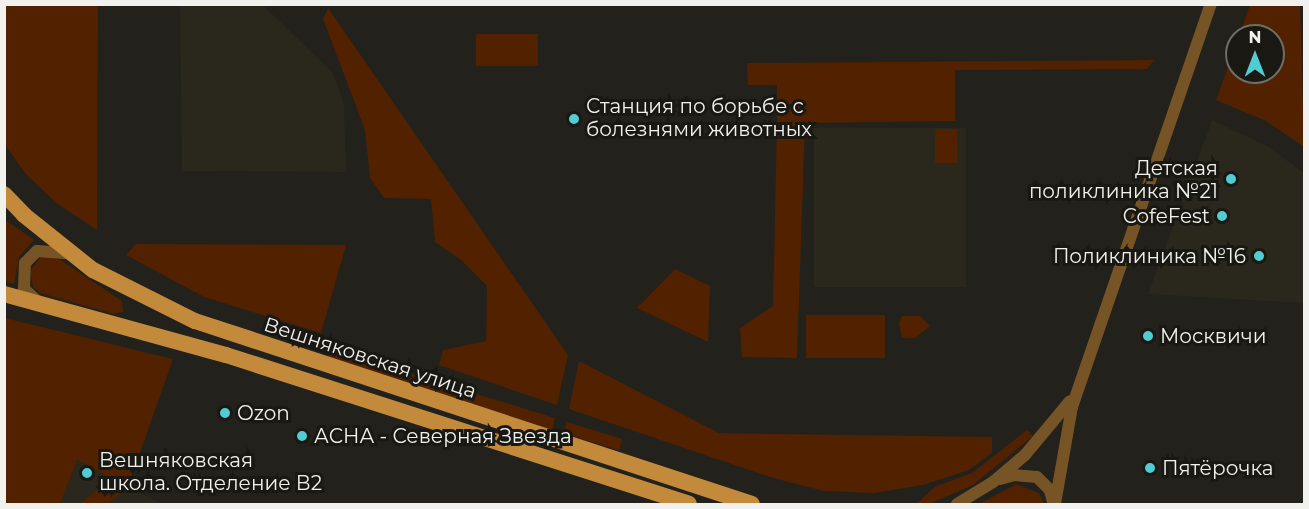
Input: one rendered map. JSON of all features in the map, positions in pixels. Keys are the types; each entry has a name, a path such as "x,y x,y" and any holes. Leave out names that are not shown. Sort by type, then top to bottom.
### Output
{"main road":[{"name":"Вешняковская улица","path":"4,194 24,215 72,254 134,293 217,330 752,504"},
{"path":"4,201 24,215"},
{"name":"Вешняковская улица","path":"4,294 226,355 689,504"}],"street":[{"path":"1054,504 1065,440 1081,379 1211,4"},
{"path":"46,307 24,289 25,262 38,251 47,249 72,254"},
{"path":"957,504 993,482 1056,422 1081,379"},
{"path":"642,489 655,483 648,470"},
{"path":"993,482 1014,475 1037,477 1050,490 1054,504"}],"shaded area":[{"path":"4,5 98,5 97,230 56,203 25,173 5,145"},
{"path":"180,5 263,5 333,73 344,104 346,172 182,171"},
{"path":"1250,5 1300,5 1304,147 1266,121 1216,100 1225,75 1225,84 1285,84 1285,24 1243,24"},
{"path":"328,8 568,355 557,405 439,365 443,350 486,341 487,286 461,260 435,242 431,199 384,198 370,178 365,130 323,19"},
{"path":"476,34 538,34 538,66 476,66"},
{"path":"1154,60 1147,69 955,70 955,121 805,123 797,358 742,357 740,328 773,306 777,123 777,85 748,85 747,63"},
{"path":"1212,120 1267,146 1304,173 1304,303 1148,294"},
{"path":"814,128 966,128 966,287 814,287"},
{"path":"935,129 957,129 957,163 935,163"},
{"path":"4,219 34,240 19,257 14,284 5,281"},
{"path":"136,244 346,245 321,333 204,297 126,255"},
{"path":"41,257 56,257 122,301 123,312 114,314 40,293 33,287 30,271"},
{"path":"675,269 710,286 708,342 637,308"},
{"path":"806,315 885,315 885,358 806,358"},
{"path":"902,316 920,316 930,326 915,338 902,338 899,323"},
{"path":"5,318 173,359 128,487 77,460 60,504 5,504"},
{"path":"330,349 555,418 552,430 328,357"},
{"path":"579,361 719,433 992,437 992,453 969,470 923,485 874,493 824,491 773,478 569,409"},
{"path":"567,422 622,439 619,450 563,433"},
{"path":"1027,430 1033,436 973,485 929,504 916,504 936,486 972,473"},
{"name":"Вешняковская школа. Отделение В2","path":"77,460 162,504 60,504"},
{"path":"108,480 120,494 108,504 80,504"},
{"path":"1016,484 1039,493 1044,504 979,504"}],"place":[{"name":"Станция по борьбе с болезнями животных","path":"574,119"},
{"name":"Детская поликлиника №21","path":"1231,179"},
{"name":"CofeFest","path":"1222,216"},
{"name":"Поликлиника №16","path":"1259,256"},
{"name":"Москвичи","path":"1148,336"},
{"name":"Ozon","path":"225,413"},
{"name":"АСНА - Северная Звезда","path":"302,436"},
{"name":"Пятёрочка","path":"1150,468"},
{"name":"Вешняковская школа. Отделение В2","path":"87,473"}]}
